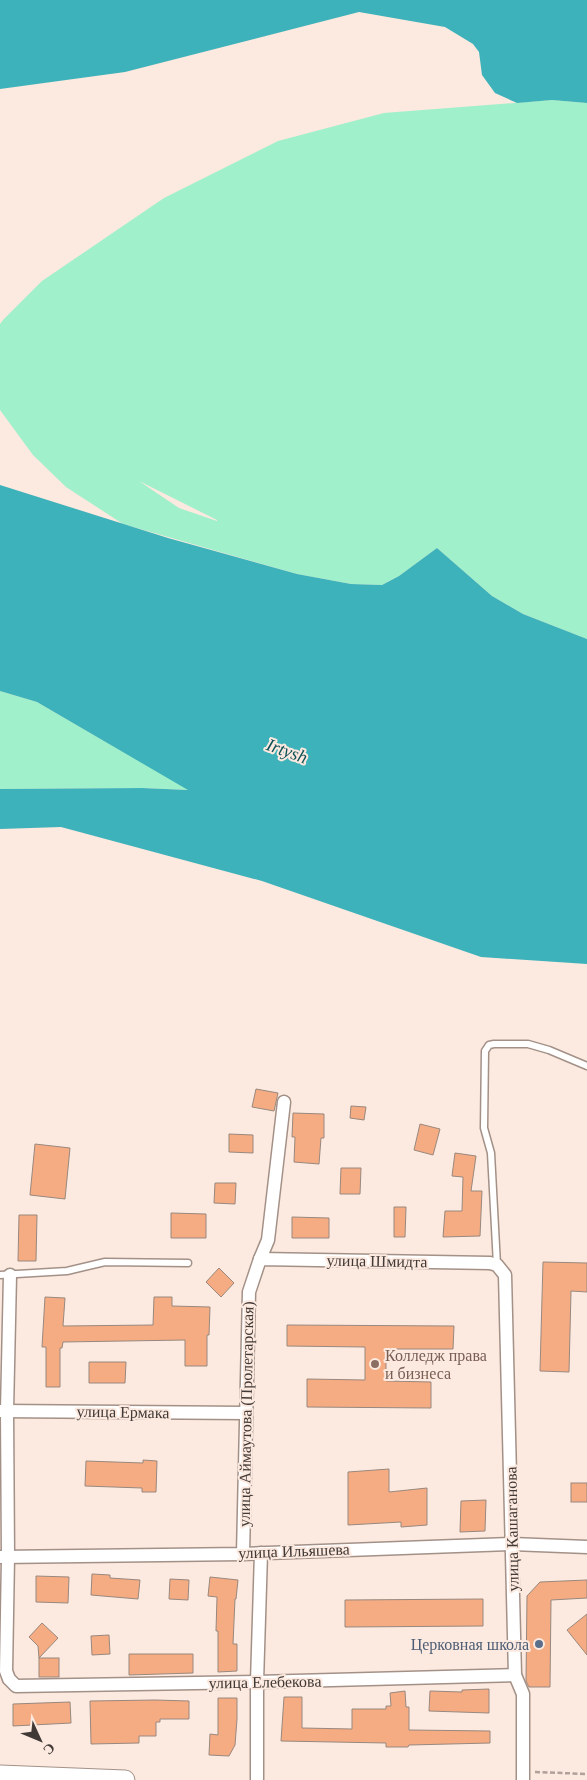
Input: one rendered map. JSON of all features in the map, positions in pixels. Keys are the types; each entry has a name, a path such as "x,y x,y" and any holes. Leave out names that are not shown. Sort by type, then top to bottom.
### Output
{"main road":[{"path":"0,1775 124,1780"}],"street":[{"path":"260,1259 268,1240 284,1102"},
{"name":"улица Шмидта","path":"260,1259 490,1263 497,1265"},
{"name":"улица Аймаутова (Пролетарская)","path":"243,1554 249,1292 260,1259"},
{"name":"улица Кашаганова","path":"497,1265 505,1276 515,1675 523,1694 523,1776"},
{"path":"4,1557 3,1411 5,1275"},
{"name":"улица Ермака","path":"3,1411 245,1413"},
{"name":"улица Ильяшева","path":"4,1557 243,1554 512,1544 587,1547"},
{"path":"257,1780 257,1682 261,1553"},
{"name":"улица Елебекова","path":"4,1557 6,1671 9,1679 16,1686 515,1675"}],"lane":[{"path":"497,1265 491,1153 484,1128 485,1051 490,1045 494,1044 528,1044 549,1050 587,1066"},
{"path":"5,1275 67,1271 111,1262 188,1263"}],"path":[{"path":"523,1776 587,1774"}],"green space":[{"path":"552,100 587,103 587,639 523,614 492,596 437,548 399,576 382,585 351,584 297,574 123,524 66,487 33,455 0,410 0,324 42,281 164,198 278,141 384,113","holes":["139,481 217,520 179,508"]},
{"path":"0,691 37,702 189,790 142,788 0,789"}],"water":[{"path":"0,0 587,0 587,103 552,100 517,103 495,93 482,75 479,52 473,44 445,27 359,12 125,72 0,89"},
{"name":"Irtysh","path":"0,485 168,538 297,574 351,584 382,585 399,576 437,548 492,596 523,614 587,639 587,964 481,957 262,881 61,827 0,829 0,789 142,788 188,790 37,702 0,691"}],"building":[{"path":"256,1089 278,1093 274,1111 252,1107"},
{"path":"351,1106 366,1107 364,1120 350,1118"},
{"path":"293,1113 324,1114 324,1138 321,1138 319,1164 294,1162 295,1137 292,1137"},
{"path":"420,1124 440,1129 433,1155 414,1150"},
{"path":"229,1134 253,1135 253,1153 229,1152"},
{"path":"35,1144 70,1148 65,1199 30,1195"},
{"path":"455,1153 476,1156 471,1191 482,1191 480,1236 443,1237 445,1211 462,1211 463,1177 452,1176"},
{"path":"341,1168 361,1168 360,1194 340,1194"},
{"path":"215,1183 236,1183 235,1204 214,1203"},
{"path":"394,1207 406,1207 405,1237 394,1237"},
{"path":"171,1213 206,1214 206,1238 171,1238"},
{"path":"19,1215 37,1215 36,1261 18,1261"},
{"path":"292,1217 329,1218 329,1238 292,1238"},
{"path":"543,1262 587,1263 587,1292 571,1291 569,1372 540,1371"},
{"path":"219,1268 234,1283 221,1297 206,1282"},
{"path":"45,1297 65,1298 63,1326 153,1325 154,1297 172,1297 172,1306 210,1307 209,1335 207,1335 207,1366 185,1366 185,1340 63,1342 62,1348 60,1348 60,1387 46,1387 46,1347 42,1347"},
{"name":"Колледж права и бизнеса","path":"287,1325 454,1326 453,1349 386,1349 386,1381 431,1382 431,1408 307,1407 307,1379 365,1380 365,1347 287,1346"},
{"path":"89,1362 126,1362 125,1383 89,1383"},
{"path":"143,1460 157,1461 156,1492 142,1492 142,1488 85,1486 86,1461 143,1463"},
{"path":"389,1469 389,1492 427,1488 427,1525 401,1527 401,1522 348,1525 348,1472"},
{"path":"571,1483 587,1483 587,1502 571,1502"},
{"path":"486,1500 485,1531 460,1532 461,1501"},
{"path":"92,1574 110,1575 110,1578 140,1580 138,1599 91,1595"},
{"path":"36,1576 69,1577 68,1603 36,1602"},
{"path":"210,1577 238,1580 235,1599 233,1644 237,1644 237,1671 218,1672 217,1597 208,1596"},
{"path":"170,1579 189,1580 188,1600 169,1599"},
{"name":"Церковная школа","path":"587,1580 587,1598 551,1600 550,1687 529,1687 526,1681 527,1596 540,1582"},
{"path":"483,1599 483,1626 345,1627 345,1600"},
{"path":"587,1614 587,1655 567,1630"},
{"path":"42,1623 58,1638 39,1658 38,1646 29,1637"},
{"path":"109,1635 110,1654 92,1655 91,1636"},
{"path":"129,1654 193,1654 193,1673 129,1675"},
{"path":"39,1658 59,1658 59,1677 39,1677"},
{"path":"489,1689 489,1713 429,1711 430,1691 462,1692 462,1690"},
{"path":"405,1691 406,1707 409,1707 409,1730 490,1731 490,1743 386,1747 386,1743 281,1741 284,1697 302,1697 302,1728 352,1729 352,1709 386,1709 386,1706 391,1706 390,1693"},
{"path":"218,1698 237,1698 235,1745 229,1756 209,1755 210,1734 218,1735"},
{"path":"90,1701 189,1701 189,1719 160,1719 160,1722 156,1722 156,1736 139,1736 139,1743 91,1744"},
{"path":"70,1702 71,1723 13,1726 13,1704"}],"place":[{"name":"Колледж права и бизнеса","path":"375,1364"},
{"name":"Церковная школа","path":"539,1644"}]}
